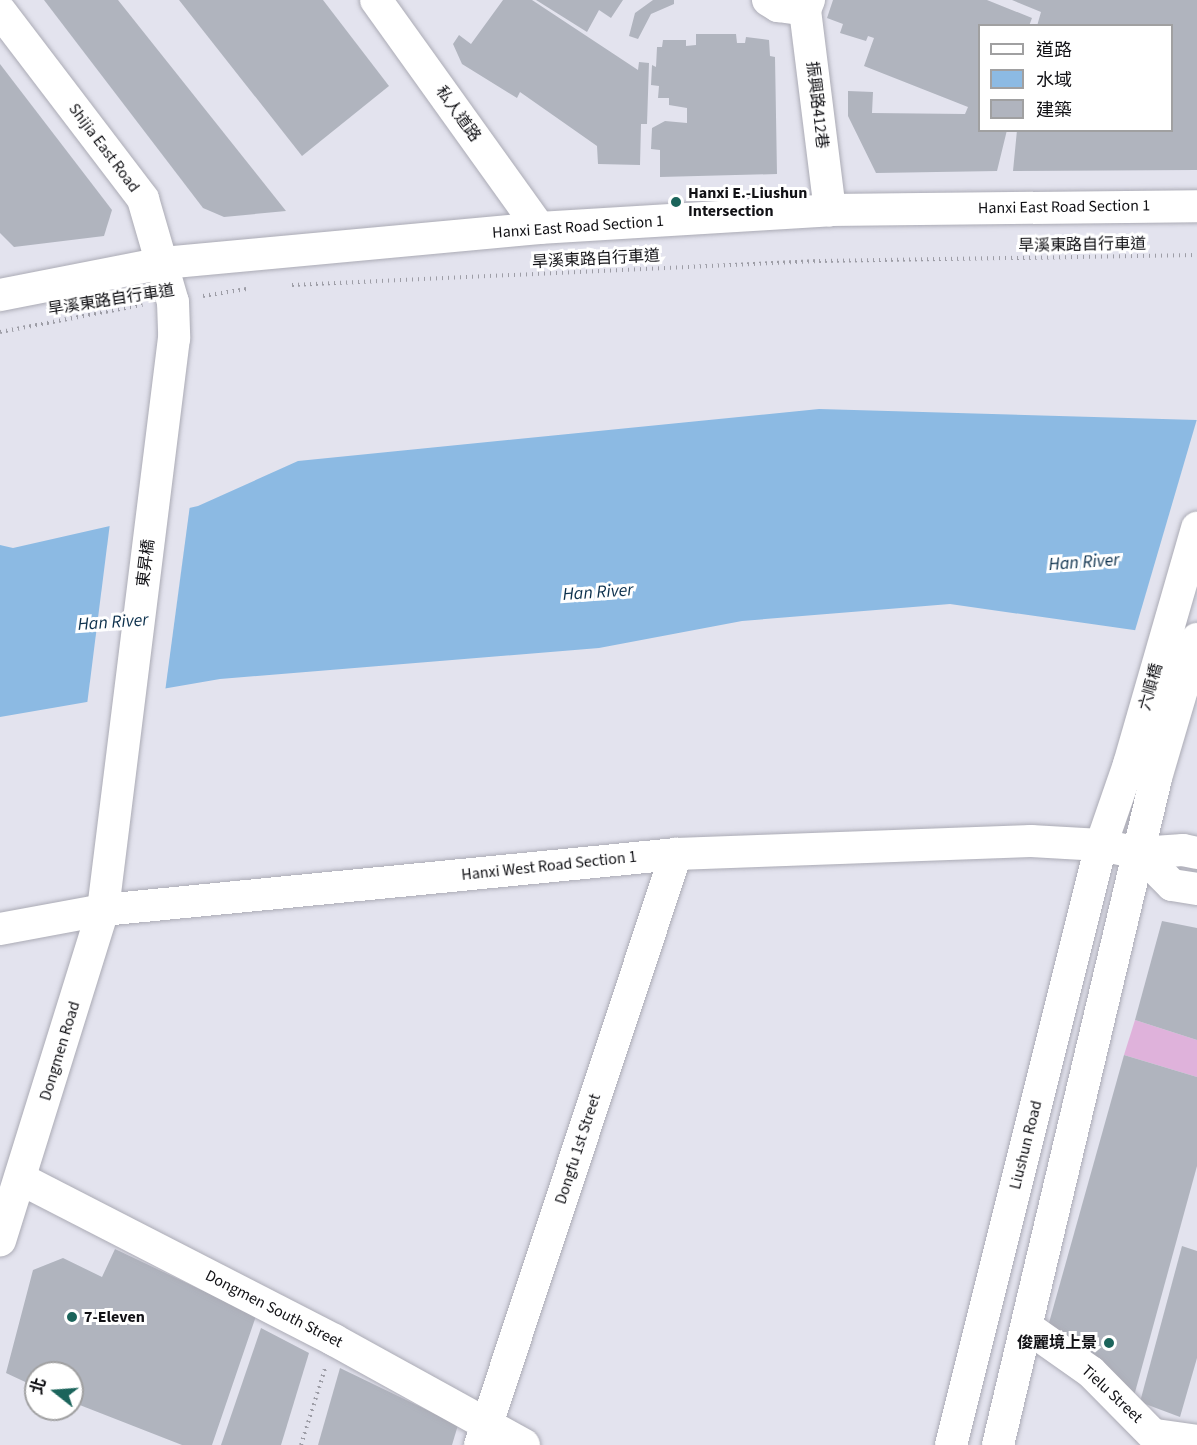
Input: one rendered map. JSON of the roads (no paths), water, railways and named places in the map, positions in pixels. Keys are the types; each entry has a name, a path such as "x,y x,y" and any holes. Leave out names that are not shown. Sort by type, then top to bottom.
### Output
{"street":[{"name":"私人道路","path":"376,0 539,228"},
{"path":"768,0 778,6 807,5"},
{"name":"振興路412巷","path":"807,5 830,210"},
{"name":"Shijia East Road","path":"0,12 143,199 173,302 174,338"},
{"name":"Hanxi East Road Section 1","path":"0,295 163,263 539,228 830,210 1197,206"},
{"name":"東昇橋","path":"110,859 174,338"},
{"name":"六順橋","path":"1101,845 1129,764 1197,528"},
{"name":"六順橋","path":"1140,853 1156,778 1197,639"},
{"name":"Hanxi West Road Section 1","path":"0,928 104,910 676,854 1031,841 1101,845 1140,853 1183,850 1197,853"},
{"name":"Liushun Road","path":"951,1445 1101,845"},
{"path":"1140,853 1173,885 1197,889"},
{"path":"998,1445 1140,853"},
{"name":"Dongfu 1st Street","path":"483,1435 676,854"},
{"name":"Dongmen Road","path":"0,1240 104,910 110,859"},
{"name":"Dongmen South Street","path":"21,1179 334,1340 483,1435 524,1445"},
{"name":"Tielu Street","path":"1027,1328 1091,1372 1160,1440"},
{"path":"1160,1440 1197,1441"}],"water":[{"name":"Han River","path":"819,409 1197,420 1197,639 950,604 742,621 599,648 220,679 0,717 0,545 13,548 198,506 298,461"}],"place":[{"name":"Hanxi E.-Liushun Intersection","path":"676,202"},
{"name":"7-Eleven","path":"72,1317"},
{"name":"俊麗境上景","path":"1109,1343"}]}
